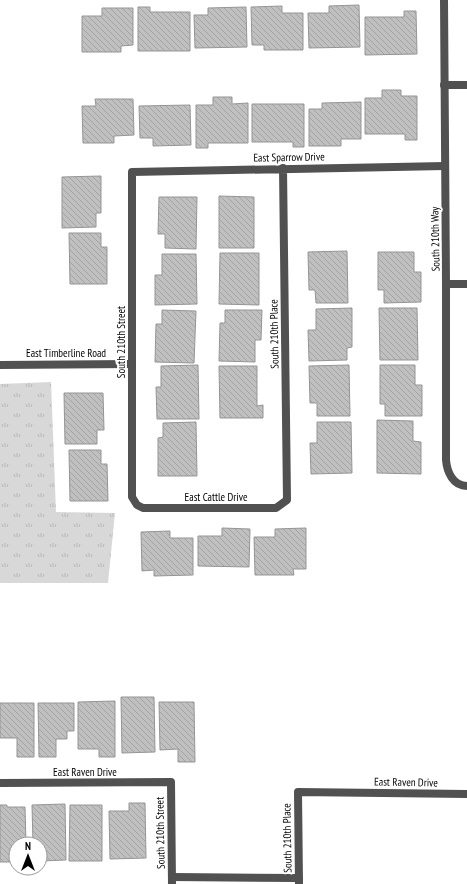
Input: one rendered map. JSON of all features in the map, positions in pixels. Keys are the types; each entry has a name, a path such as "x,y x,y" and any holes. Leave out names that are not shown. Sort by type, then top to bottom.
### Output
{"street":[{"name":"South 210th Way","path":"444,0 446,469 456,483 467,486"},
{"path":"444,85 467,85"},
{"name":"East Sparrow Drive","path":"132,172 445,166"},
{"name":"South 210th Place","path":"283,168 287,500"},
{"name":"South 210th Street","path":"132,172 132,497 138,505 143,508"},
{"path":"446,284 467,284"},
{"name":"East Timberline Road","path":"0,365 132,364"},
{"name":"East Cattle Drive","path":"143,508 276,508 287,500"},
{"name":"South 210th Street","path":"171,782 172,881"},
{"name":"East Raven Drive","path":"0,783 171,782"},
{"name":"South 210th Place","path":"298,792 299,881"},
{"name":"East Raven Drive","path":"298,792 467,794"},
{"path":"172,881 299,881"}],"green space":[{"path":"51,382 56,512 115,513 108,583 0,583 0,384"}],"building":[{"path":"359,5 360,47 309,48 308,13 329,13 329,6"},
{"path":"282,6 282,13 303,13 303,50 264,50 264,45 252,45 251,7"},
{"path":"138,7 150,7 150,12 190,12 190,51 138,51"},
{"path":"246,7 247,47 195,48 194,15 208,15 208,8"},
{"path":"102,8 133,8 133,45 121,46 121,52 82,52 82,16 102,16"},
{"path":"404,11 416,11 417,54 365,55 365,17 404,17"},
{"path":"382,90 401,90 401,96 417,96 417,140 405,140 405,134 365,134 365,98 382,98"},
{"path":"213,97 232,97 232,104 248,103 248,143 208,143 208,148 196,148 196,105 213,105"},
{"path":"95,99 133,99 134,135 114,136 114,143 83,143 82,106 96,106"},
{"path":"361,102 361,139 341,139 341,146 309,146 309,109 322,109 322,103"},
{"path":"252,104 304,104 304,147 293,147 293,142 252,142"},
{"path":"190,105 191,145 153,146 153,138 140,138 139,106"},
{"path":"101,176 101,213 96,213 96,227 62,228 62,177"},
{"path":"219,196 254,197 254,248 219,248"},
{"path":"159,197 197,197 196,249 165,248 165,234 158,234"},
{"path":"69,233 101,233 101,247 107,247 107,284 70,284"},
{"path":"347,251 348,303 316,303 315,290 309,290 308,252"},
{"path":"378,252 414,252 414,272 421,272 421,302 384,303 384,290 378,290"},
{"path":"220,253 259,253 259,305 219,304"},
{"path":"162,254 196,254 197,304 155,305 155,275 162,275"},
{"path":"352,308 352,347 347,348 347,360 309,361 308,330 316,330 316,309"},
{"path":"379,308 417,308 418,360 380,360"},
{"path":"162,310 196,311 194,363 155,362 156,324 162,324"},
{"path":"225,310 262,310 261,340 255,340 255,362 219,361 220,323 225,323"},
{"path":"198,365 199,419 157,419 156,387 161,387 161,366"},
{"path":"349,365 350,416 317,416 317,403 310,403 309,366"},
{"path":"380,365 415,365 415,385 422,385 422,416 385,416 385,404 380,404"},
{"path":"219,366 257,366 257,406 263,405 263,418 220,418"},
{"path":"64,393 103,393 104,430 97,430 97,444 65,444"},
{"path":"377,420 413,421 413,441 421,442 421,474 377,473"},
{"path":"196,422 197,476 158,476 158,438 163,437 163,423"},
{"path":"317,422 351,422 352,473 311,474 310,443 317,443"},
{"path":"69,450 101,450 101,464 107,464 108,501 70,501"},
{"path":"222,528 250,529 249,567 198,566 198,536 222,536"},
{"path":"306,528 306,569 293,569 294,575 255,575 254,537 275,537 275,529"},
{"path":"170,531 170,538 193,538 193,575 154,576 154,570 142,571 141,532"},
{"path":"121,697 154,697 155,752 122,753"},
{"path":"115,701 115,757 99,757 99,749 78,749 78,702"},
{"path":"159,702 194,702 195,762 178,762 178,749 160,750"},
{"path":"0,703 34,703 34,757 17,757 17,738 0,738"},
{"path":"38,703 74,703 74,731 67,731 67,739 56,739 56,757 39,757"},
{"path":"129,803 145,803 146,858 110,859 109,811 129,811"},
{"path":"65,804 66,860 48,861 48,836 33,836 32,805"},
{"path":"0,805 7,805 7,807 25,807 26,836 8,836 8,862 0,862"},
{"path":"70,805 102,805 102,861 69,861"}]}
